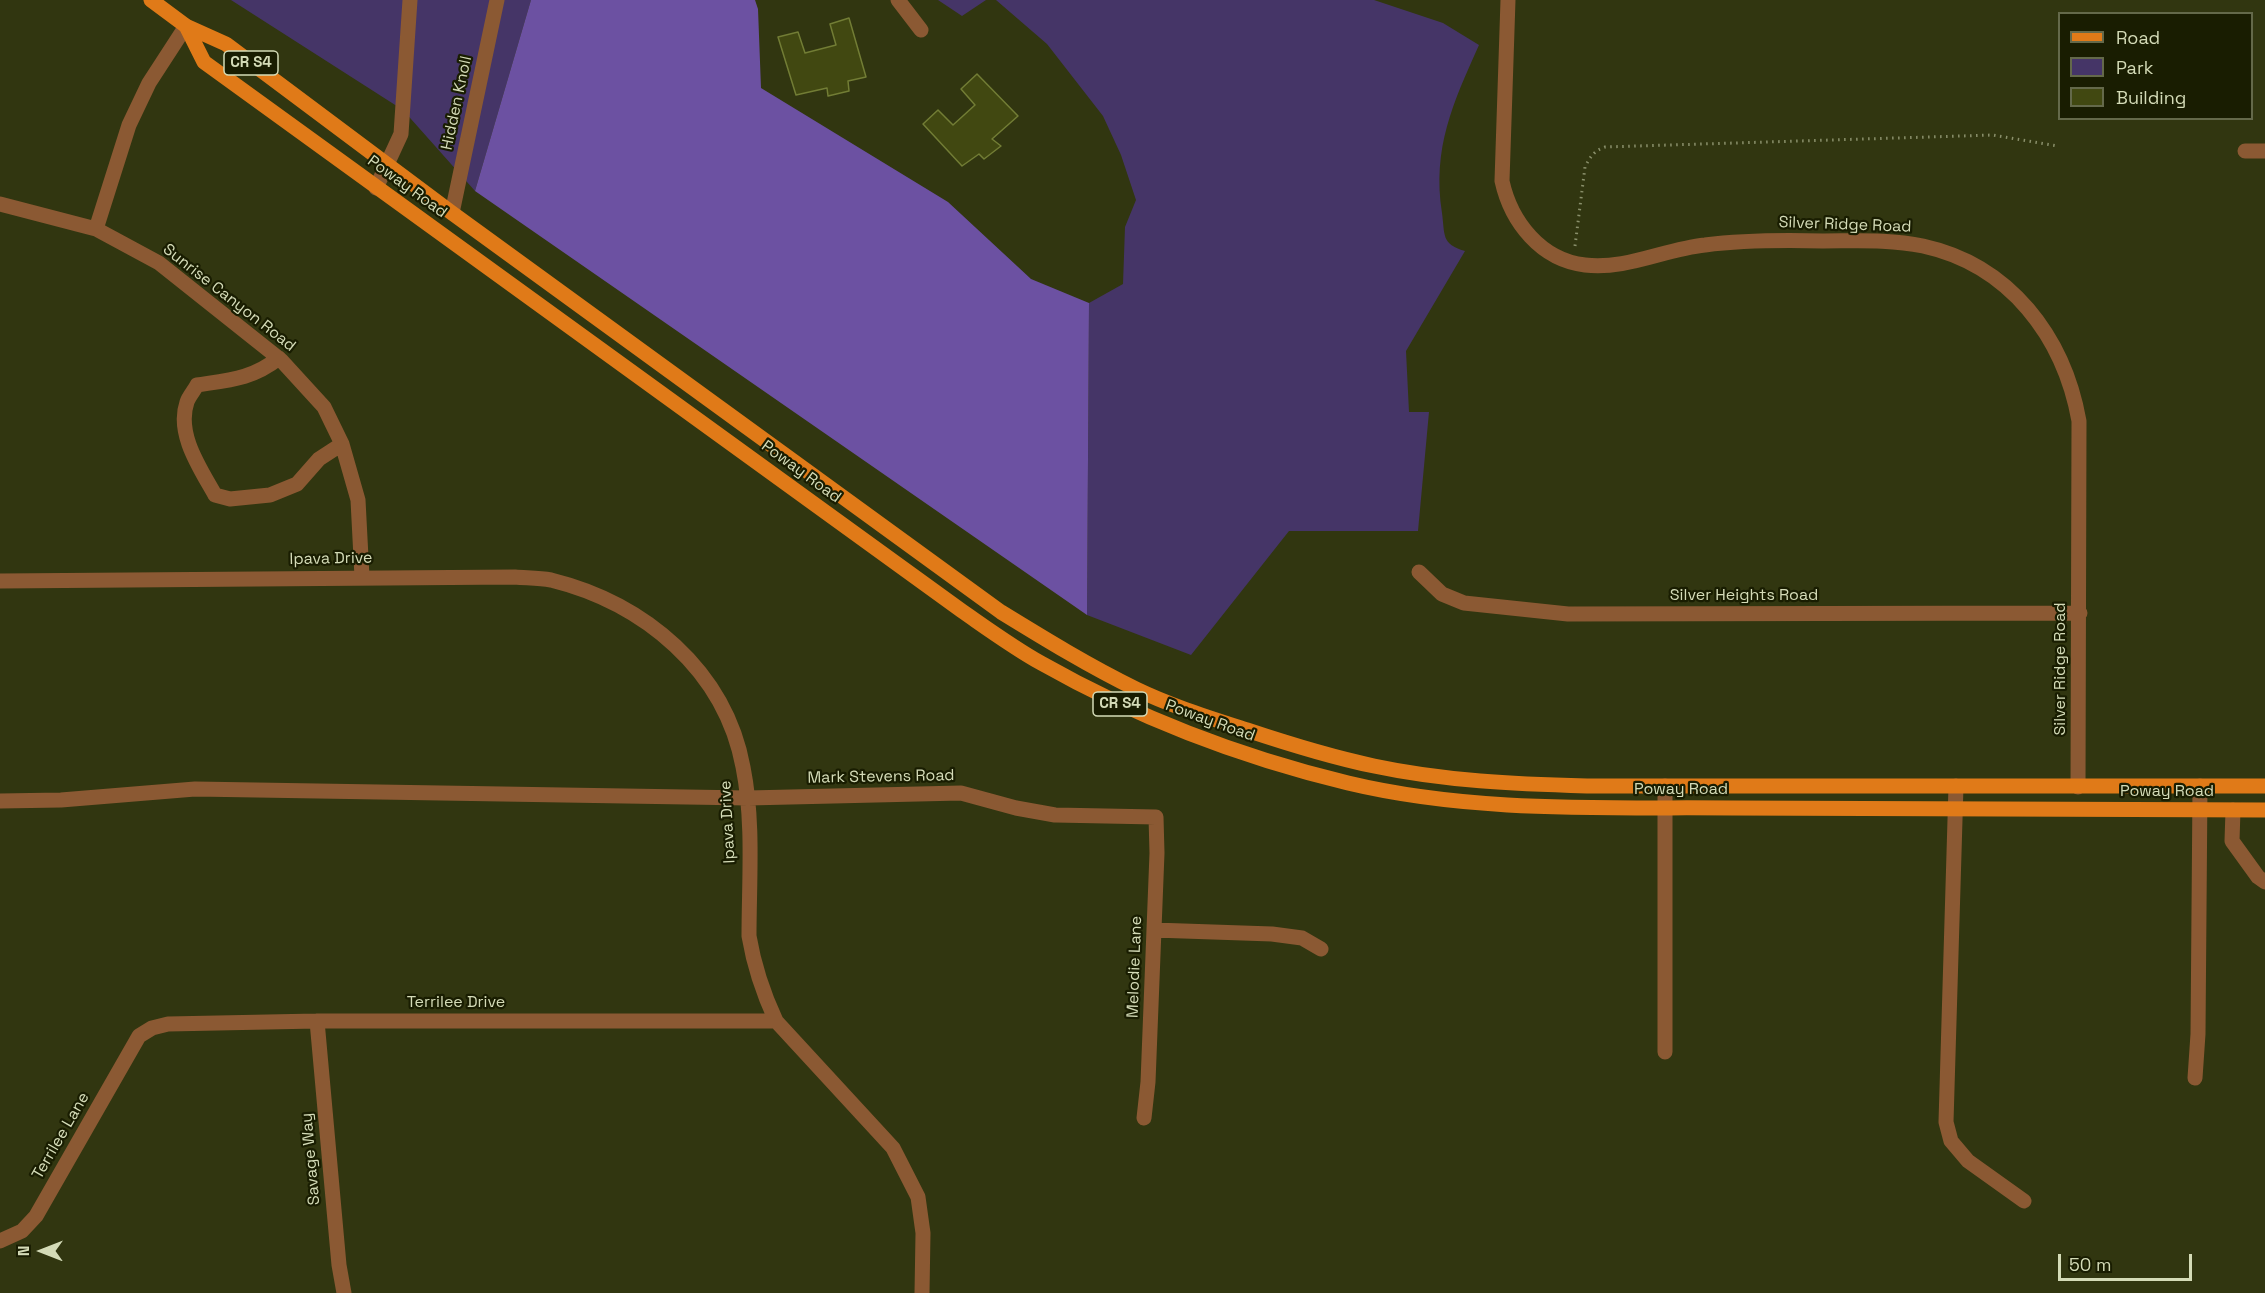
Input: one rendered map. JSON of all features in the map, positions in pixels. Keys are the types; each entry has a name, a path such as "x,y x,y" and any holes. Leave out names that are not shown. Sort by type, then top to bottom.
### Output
{"main road":[{"name":"Poway Road","path":"151,0 186,26 226,44 452,213 1001,612 1069,653 1137,689 1209,718 1376,767 1434,776 1511,783 1665,786 2265,786"},
{"name":"Poway Road","path":"186,26 204,62 962,611 1038,662 1104,696 1185,733 1274,763 1351,783 1425,797 1493,804 1665,808 2265,810"},
{"path":"2078,787 2078,810"}],"street":[{"path":"376,188 401,134 410,0"},
{"name":"Hidden Knoll","path":"452,213 497,0"},
{"path":"898,0 921,30"},
{"name":"Silver Ridge Road","path":"1508,0 1501,164 1504,194 1523,229 1543,248 1573,263 1604,266 1620,265 1682,249 1741,241 1876,241 1909,244 1937,250 1963,260 1987,274 2013,294 2048,335 2058,353 2072,391 2079,421 2078,787"},
{"path":"96,229 129,124 149,83 186,26"},
{"path":"2245,151 2265,151"},
{"name":"Sunrise Canyon Road","path":"0,204 96,229 159,263 279,358 324,407 342,444 358,500 362,577"},
{"path":"279,358 262,371 237,379 197,385 187,403 185,430 195,459 215,495 230,499 270,495 297,484 319,459 342,444"},
{"name":"Silver Heights Road","path":"1419,572 1442,594 1464,603 1568,615 2079,613"},
{"name":"Ipava Drive","path":"0,580 515,577 549,580 616,603 646,621 674,643 705,680 721,706 735,736 743,765 748,798 749,936 752,956 765,998 776,1021 893,1148 918,1197 923,1233 922,1293"},
{"path":"1665,786 1665,1052"},
{"path":"1956,786 1946,1122 1951,1141 1968,1161 2024,1201"},
{"path":"2196,1078 2200,786"},
{"name":"Mark Stevens Road","path":"0,801 61,800 195,789 748,798 961,793 1016,808 1055,815 1156,817"},
{"path":"2233,810 2232,841 2258,878 2265,882"},
{"name":"Melodie Lane","path":"1144,1118 1154,930 1156,817"},
{"path":"1154,930 1272,934 1302,938 1321,949"},
{"name":"Terrilee Drive","path":"139,1036 153,1028 168,1024 317,1021 776,1021"},
{"name":"Savage Way","path":"317,1021 339,1265 344,1293"},
{"name":"Terrilee Lane","path":"0,1242 22,1231 36,1216 139,1036"}],"path":[{"path":"1573,263 1585,167 1590,158 1605,147 1993,135 2057,146"}],"green space":[{"path":"231,0 531,0 475,191 403,110"},
{"path":"938,0 986,0 962,16"},
{"path":"996,0 1374,0 1443,23 1479,45 1453,107 1442,147 1440,167 1443,227 1446,238 1452,245 1465,251 1406,351 1409,412 1429,412 1418,531 1289,531 1191,655 1087,615 1089,303 1123,284 1125,227 1136,200 1121,155 1103,116 1047,44"}],"shaded area":[{"path":"531,0 755,0 758,9 761,88 948,202 1031,279 1089,303 1087,615 475,191"}],"building":[{"path":"849,18 866,77 848,81 849,91 828,96 827,88 796,95 778,37 798,32 805,53 836,45 830,24"},
{"path":"977,74 1018,116 992,139 1001,146 984,159 979,154 962,166 923,124 938,110 953,125 975,105 961,89"}]}
